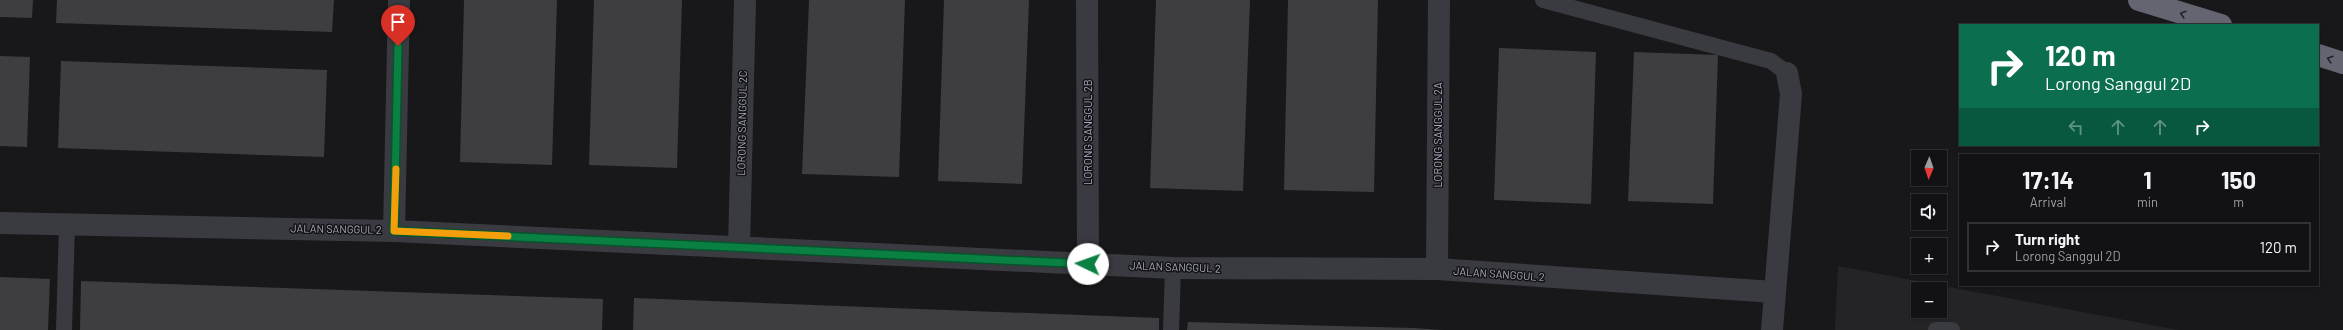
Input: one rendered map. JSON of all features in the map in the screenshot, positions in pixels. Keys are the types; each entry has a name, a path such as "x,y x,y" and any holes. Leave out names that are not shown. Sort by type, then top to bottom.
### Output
{"highway":[{"path":"2139,0 2218,24"},
{"path":"2319,55 2343,63"}],"street":[{"path":"394,231 399,0"},
{"name":"LORONG SANGGUL 2C","path":"739,247 745,0"},
{"name":"LORONG SANGGUL 2B","path":"1087,0 1088,264"},
{"name":"LORONG SANGGUL 2A","path":"1437,270 1439,0"},
{"path":"1772,330 1791,94 1787,73"},
{"name":"JALAN SANGGUL 2","path":"0,223 394,231 1173,268 1437,270 1774,292"}],"lane":[{"path":"1543,0 1770,61 1787,73"},
{"path":"64,330 67,224"},
{"path":"1171,330 1173,268"}],"shaded area":[{"path":"1838,266 1923,282 1911,282 1911,318 1947,318 1947,287 2178,330 1835,330"}],"building":[{"path":"0,0 33,0 32,18 0,17"},
{"path":"57,0 334,0 332,32 56,23"},
{"path":"464,0 557,0 552,165 460,162"},
{"path":"594,0 682,0 677,168 589,165"},
{"path":"809,0 905,0 899,177 802,174"},
{"path":"944,0 1029,0 1022,184 938,181"},
{"path":"1156,0 1250,0 1243,191 1150,188"},
{"path":"1288,0 1378,0 1374,192 1284,190"},
{"path":"1499,48 1596,52 1591,204 1494,200"},
{"path":"1634,52 1718,55 1713,204 1628,201"},
{"path":"0,56 30,57 27,147 0,146"},
{"path":"61,61 327,70 324,157 58,148"},
{"path":"0,277 50,279 48,330 0,330"},
{"path":"81,281 603,299 602,330 80,330"},
{"path":"634,298 1159,318 1159,330 633,330"},
{"path":"1188,322 1414,328 1442,330 1187,330"}],"slow traffic":[{"path":"396,169 394,231 508,236"}],"route":[{"path":"398,46 394,231 1088,264"}]}
